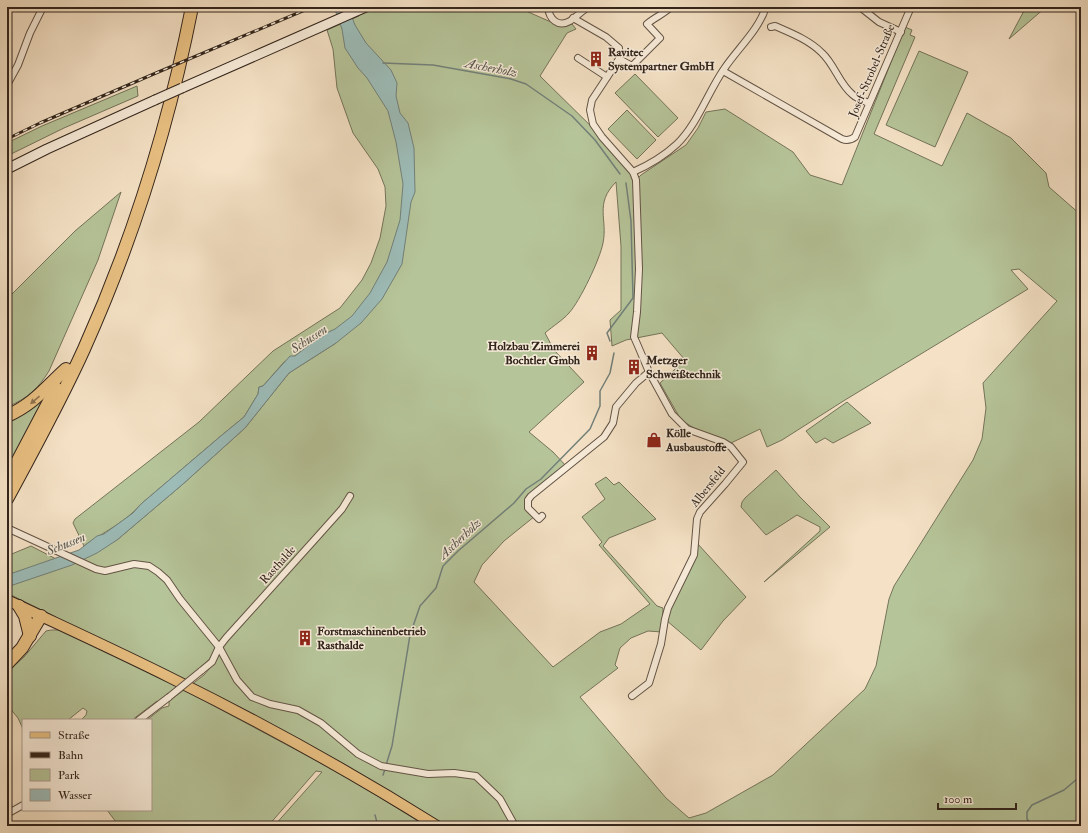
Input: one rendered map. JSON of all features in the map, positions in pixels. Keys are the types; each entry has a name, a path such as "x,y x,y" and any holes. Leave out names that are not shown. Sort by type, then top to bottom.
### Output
{"highway":[{"path":"7,499 43,434 121,236 140,180 161,108 184,7"},
{"path":"7,481 65,376 109,290 138,210 167,116 192,7"},
{"path":"7,416 36,399 65,376"},
{"path":"19,606 25,616 30,636"},
{"path":"7,664 22,648 41,616"}],"main road":[{"path":"7,600 171,678 234,710 340,768 437,826"}],"street":[{"path":"7,85 18,66 30,33 43,7"},
{"path":"7,169 47,149 155,100 366,7"},
{"path":"548,7 550,16 555,21 560,23 569,22 588,7"},
{"path":"619,59 632,66 660,38 647,24 657,15 665,13 671,7"},
{"path":"573,18 606,37 618,48 619,59 592,100 590,110 593,124 602,137 634,172 660,158 678,143 692,124 723,71 760,22 766,7"},
{"path":"860,7 879,22 901,32"},
{"name":"Josef-Strobel-Straße","path":"723,71 842,139 846,141 850,140 855,137 911,7"},
{"path":"771,27 775,26 804,39 815,46 824,54 842,83 853,96 869,103"},
{"path":"578,58 607,77"},
{"name":"Albersfeld","path":"632,696 649,683 661,644 668,608 694,555 697,519 700,512 743,462 731,447 723,442 687,429 672,414 648,372 634,338 639,269 636,180 634,172"},
{"path":"542,516 538,519 528,508 528,500 604,437 613,423 616,407 636,383 648,372"},
{"name":"Rasthalde","path":"140,719 212,662 219,647 226,638 342,509 350,496"},
{"path":"7,528 92,568 105,571 134,564 149,566 167,580 180,599 219,647 237,680 252,697 270,704 298,710 321,723 358,754 381,766 390,769 428,774 476,776 500,799 515,826"},
{"path":"7,814 22,806"}],"green space":[{"path":"366,7 517,7 560,26 572,24 576,29 567,33 540,76 602,137 636,180 641,175 686,145 698,128 706,112 725,109 793,152 810,175 842,185 905,27 912,30 910,35 915,37 874,134 942,166 967,113 1011,138 1046,173 1049,187 1081,215 1081,826 445,826 191,685 204,675 215,662 211,658 184,681 7,593 7,556 31,546 58,560 117,540 183,484 245,428 289,373 336,343 322,335 295,356 284,362 263,386 259,387 258,394 244,417 141,504 128,517 84,546 73,523 75,519 199,422 273,351 340,308 362,280 371,263 380,238 386,206 385,187 378,169 353,133 337,88 333,49 327,30 359,16 354,12","holes":["616,182 621,246 621,310 610,320 612,346 626,340 662,333 685,360 660,383 681,420 694,428 731,443 760,429 767,447 782,440 1028,289 1011,270 1019,269 1057,301 983,383 986,408 982,439 973,460 894,586 889,599 876,666 865,689 773,775 706,813 689,818 666,798 580,697 618,668 615,665 620,648 631,638 648,631 662,632 663,608 657,606 603,546 609,538 656,519 619,482 614,485 606,477 595,484 605,499 582,517 602,542 599,545 650,604 621,624 600,632 553,667 474,582 482,565 504,541 535,516 527,504 531,496 567,467 553,452 529,432 584,382 554,350 545,333 569,313 579,299 589,280 603,243 603,212 605,197"]},
{"path":"1026,7 1046,7 1009,39"},
{"path":"919,51 968,72 935,147 886,125"},
{"path":"635,74 678,118 658,137 615,93"},
{"path":"137,86 138,96 64,128 7,156 7,143 42,126"},
{"path":"627,110 656,140 637,159 608,129"},
{"path":"121,192 98,260 49,371 31,393 7,407 7,299 75,231"},
{"path":"47,393 7,470 7,421"},
{"path":"847,402 871,423 833,443 825,438 816,443 806,431"},
{"path":"776,470 830,527 764,582 820,531 820,527 797,515 766,535 741,507 745,498"},
{"path":"697,543 746,597 723,621 701,650 666,620 673,601 688,573 695,554"},
{"path":"60,630 179,686 158,703 157,701 133,719 82,719 86,715 87,711 83,708 69,719 22,719 22,727 18,718 7,705 7,672 24,657 46,631"},
{"path":"184,690 347,777 426,826 274,826 322,772 316,771 268,826 119,826 108,811 152,811 152,719 148,719 162,708 169,706 169,701"}],"water":[{"path":"334,7 348,7 355,25 366,43 391,70 397,83 396,96 400,113 408,123 414,148 415,192 411,202 402,264 382,299 361,323 336,343 289,373 245,428 183,484 117,540 97,553 72,565 7,587 7,575 79,550 97,536 104,534 133,513 141,504 244,417 258,394 259,387 263,386 290,356 295,356 322,335 335,329 352,316 370,293 387,262 400,220 403,184 396,142 388,111 367,78 358,68 345,48 342,29"}],"waterway":[{"name":"Ascherholz","path":"383,63 433,65 511,79 526,84 572,116 595,140 620,174"},
{"name":"Ascherholz","path":"610,341 607,333 633,298 631,221 626,183"},
{"name":"Ascherholz","path":"386,765 392,746 410,635 420,606 436,588 443,566 458,551 514,503 526,489 541,479 590,429 600,406 600,391 610,373 614,353"},
{"name":"Ascherholz","path":"383,775 385,769"},
{"path":"1032,826 1027,819 1027,812 1032,805 1064,790 1077,779 1081,771"},
{"name":"Ascherholz","path":"375,815 378,826"}],"railway":[{"path":"7,139 40,123 312,7"}],"place":[{"name":"Ravitec Systempartner GmbH","path":"596,59"},
{"name":"Holzbau Zimmerei Bochtler Gmbh","path":"592,353"},
{"name":"Metzger Schweißtechnik","path":"634,367"},
{"name":"Kölle Ausbaustoffe","path":"654,440"},
{"name":"Forstmaschinenbetrieb Rasthalde","path":"305,638"}],"water label":[{"name":"Schussen","path":"309,339"},
{"name":"Schussen","path":"66,544"}]}
